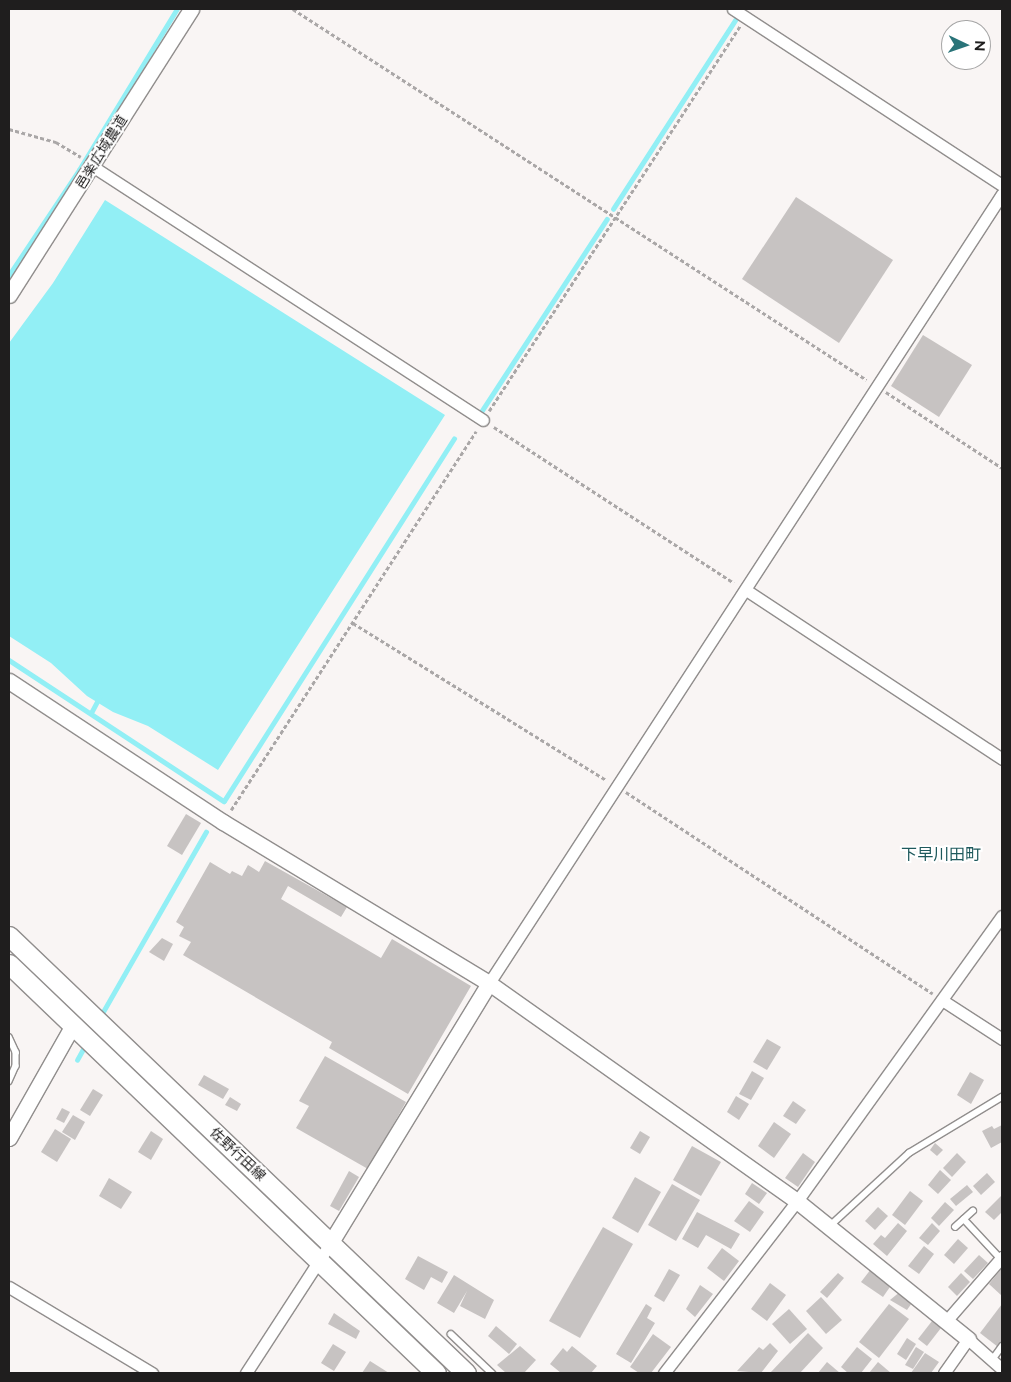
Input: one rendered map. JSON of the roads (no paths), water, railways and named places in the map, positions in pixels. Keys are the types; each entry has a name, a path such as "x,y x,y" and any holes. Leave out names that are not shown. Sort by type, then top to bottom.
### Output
{"main road":[{"name":"佐野行田線","path":"9,936 466,1373"},
{"name":"佐野行田線","path":"9,964 436,1373"}],"street":[{"name":"邑楽広域農道","path":"9,295 87,162 192,9"},
{"path":"733,9 1002,185"},
{"path":"87,162 483,420"},
{"path":"246,1373 330,1242 489,983 1002,194"},
{"path":"746,590 1002,759"},
{"path":"9,681 223,822 489,983 797,1201 947,1320 1002,1369"},
{"path":"664,1373 797,1201 1002,916"},
{"path":"942,1000 1002,1039"},
{"path":"9,1138 73,1025"},
{"path":"947,1320 1002,1258"},
{"path":"9,1287 152,1373"},
{"path":"944,1373 968,1339"}],"lane":[{"path":"9,1037 16,1052 16,1066 9,1082"},
{"path":"829,1227 909,1153 1002,1097"},
{"path":"955,1228 973,1210"},
{"path":"964,1219 1002,1258"},
{"path":"451,1334 492,1373"},
{"path":"992,1360 1002,1346"}],"water":[{"path":"105,200 445,415 218,770 148,726 113,712 87,696 51,663 9,636 9,343 53,283"}],"waterway":[{"path":"9,275 79,170 177,9"},
{"path":"613,209 736,19"},
{"path":"481,412 607,219"},
{"path":"9,660 224,801 454,439"},
{"path":"91,713 99,698"},
{"path":"100,1017 206,832"},
{"path":"77,1060 86,1044"}],"district":[{"name":"下早川田町","path":"941,855"}]}
